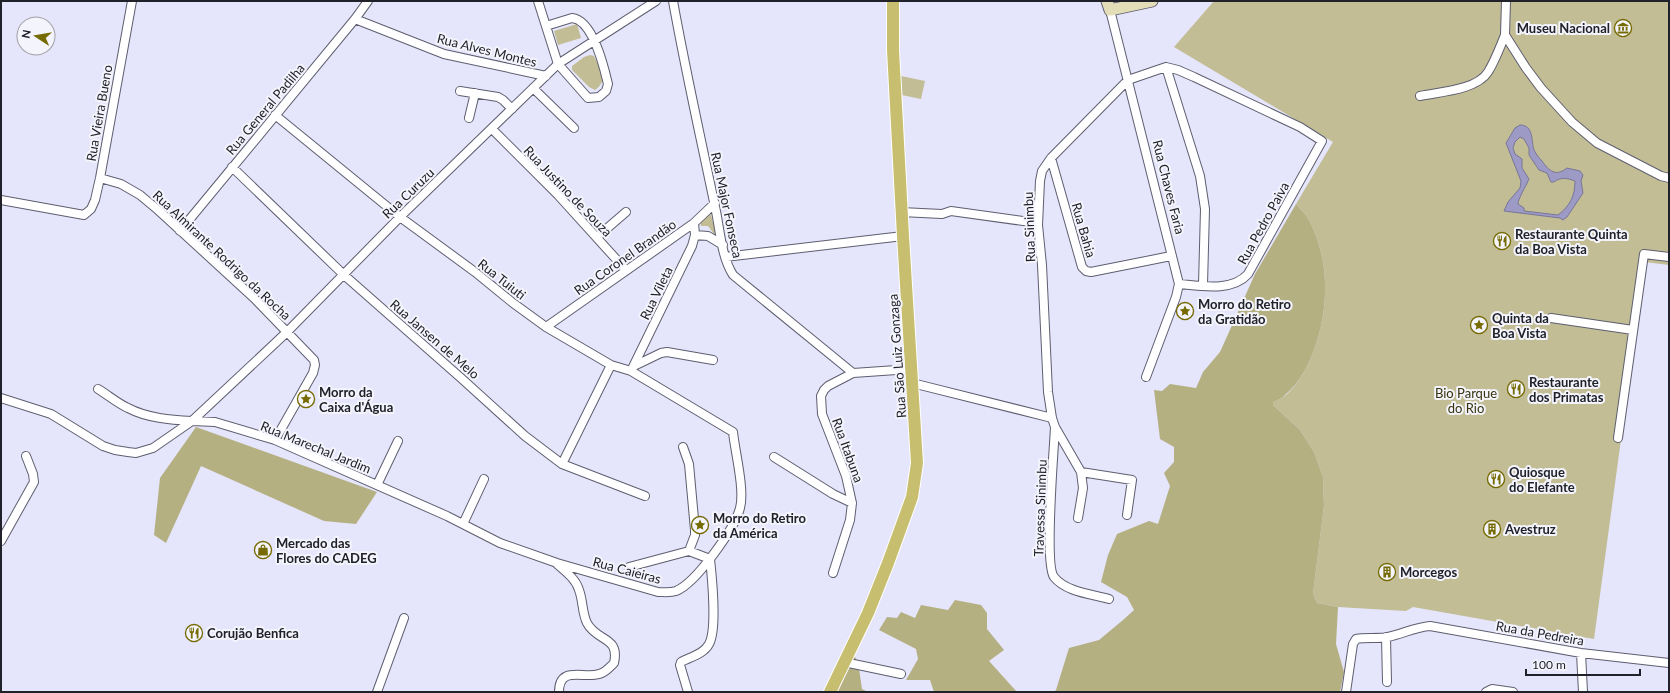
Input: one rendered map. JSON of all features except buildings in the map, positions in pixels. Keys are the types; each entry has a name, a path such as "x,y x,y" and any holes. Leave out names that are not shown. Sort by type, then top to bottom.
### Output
{"main road":[{"name":"Rua São Luiz Gonzaga","path":"830,692 877,591 912,497 917,463 902,236 893,50 893,1"},
{"path":"1108,6 1152,1"}],"street":[{"name":"Rua Vieira Bueno","path":"1,200 74,214 84,215 88,213 94,200 100,178 132,1"},
{"name":"Rua General Padilha","path":"180,231 355,19 368,1"},
{"path":"538,1 558,64 588,98 599,97 606,91 608,84 595,42 584,23 572,18 546,26"},
{"name":"Rua Curuzu","path":"192,421 287,332 400,217 558,64 595,42 656,1"},
{"name":"Rua Major Fonseca","path":"673,1 684,64 728,268 733,275 853,373"},
{"path":"1420,96 1474,84 1482,80 1488,72 1505,35 1506,1"},
{"name":"Rua Chaves Faria","path":"1108,6 1179,284"},
{"name":"Rua Alves Montes","path":"355,19 444,54 546,76"},
{"path":"1505,35 1541,88 1572,122 1597,143 1661,176 1669,178"},
{"path":"1166,67 1200,176 1205,209 1203,285"},
{"name":"Rua Sinimbu","path":"1078,518 1083,488 1081,472 1055,427 1048,392 1042,265 1038,225 1040,181 1042,172 1050,158 1128,80 1166,67"},
{"name":"Rua Pedro Paiva","path":"1166,67 1194,76 1300,127 1322,141 1248,274 1243,280 1237,283 1218,286 1179,284"},
{"path":"533,88 574,128"},
{"path":"460,91 498,97 512,109"},
{"path":"469,118 475,93"},
{"name":"Rua Tuiuti","path":"275,115 400,217 546,327 611,364 633,369 733,432"},
{"name":"Rua Justino de Souza","path":"492,129 558,195 626,270"},
{"name":"Rua Bahia","path":"1050,158 1082,267 1086,271 1091,272 1171,256"},
{"name":"Rua Jansen de Melo","path":"232,167 344,275 525,436 562,464 645,496"},
{"name":"Rua Almirante Rodrigo da Rocha","path":"100,178 121,184 140,195 254,298 314,360 315,365 313,373 275,440"},
{"name":"Rua Coronel Brandão","path":"546,327 694,223 715,203"},
{"path":"902,212 942,214 951,211 1030,222"},
{"path":"597,238 626,212"},
{"name":"Rua Vileta","path":"633,369 692,246 695,235 694,223"},
{"path":"695,235 708,236 722,245"},
{"path":"725,257 902,236"},
{"path":"1618,438 1644,254 1669,258"},
{"path":"1146,377 1176,297 1179,284"},
{"path":"1551,318 1633,330"},
{"path":"633,369 667,352 713,360"},
{"path":"562,464 611,364"},
{"path":"853,373 911,369"},
{"name":"Rua Itabuna","path":"833,573 850,520 852,503 846,476 822,414 822,396 824,390 828,386 853,373"},
{"path":"912,383 1052,418"},
{"name":"Rua Marechal Jardim","path":"98,389 127,408 139,413 172,420 215,422 275,440 463,524 500,543 557,563"},
{"path":"1,398 51,414 103,446 115,450 136,453 153,448 192,421"},
{"name":"Travessa Sinimbu","path":"1055,427 1050,532 1050,570 1053,576 1062,585 1110,599"},
{"name":"Rua Caieiras","path":"557,563 658,592 675,591 680,588 710,559 727,534 740,507 742,495 733,432"},
{"path":"377,485 398,441"},
{"path":"683,447 689,464 695,530 695,535 689,551"},
{"path":"1,541 34,482 33,474 26,456"},
{"path":"774,457 833,494 852,503"},
{"path":"1081,472 1132,480 1127,515"},
{"path":"463,524 484,479"},
{"path":"629,567 689,551 710,559 713,632 709,644 699,654 681,662 681,671 688,692"},
{"path":"557,563 576,583 587,624 598,635 609,641 614,647 616,654 614,663 599,674 574,674 566,677 561,681 559,692"},
{"path":"377,692 404,618"},
{"name":"Rua da Pedreira","path":"1346,692 1354,642 1356,639 1386,637 1421,626 1430,626 1581,653 1669,662"},
{"path":"1386,637 1387,682"},
{"path":"1581,653 1582,692"},
{"path":"844,662 901,674"},
{"path":"1486,692 1492,688 1513,692"}],"green space":[{"name":"Bio Parque do Rio","path":"1214,1 1669,1 1669,265 1645,262 1594,639 1413,607 1406,611 1338,607 1317,603 1313,594 1324,506 1323,477 1314,452 1300,430 1273,405 1273,402 1286,395 1299,380 1309,362 1321,327 1325,291 1322,255 1309,220 1296,204 1333,142 1174,47"},
{"path":"577,24 581,38 558,45 554,31"},
{"path":"590,55 594,56 603,78 600,86 595,90 589,87 572,70 572,66 584,57"},
{"path":"901,76 925,81 921,99 897,94"},
{"path":"710,211 717,238 708,226 701,226 700,220"}],"shaded area":[{"path":"1296,204 1309,220 1322,255 1325,291 1324,309 1316,345 1307,366 1293,387 1279,400 1273,402 1273,405 1300,430 1314,452 1323,477 1324,506 1313,594 1317,603 1338,607 1336,644 1344,672 1340,692 1054,692 1056,690 1069,648 1099,640 1134,610 1127,597 1101,582 1108,555 1117,534 1149,521 1158,524 1170,486 1164,473 1174,462 1174,447 1160,439 1154,390 1162,391 1170,384 1196,388 1203,372 1220,352 1255,274"},
{"path":"196,427 377,492 356,524 324,521 201,466 166,543 154,535 160,478"},
{"path":"955,600 981,605 987,613 987,629 1004,650 989,661 1017,692 934,692 930,680 906,680 918,659 916,649 879,630 887,617 897,618 901,612 915,618 921,605 948,610"},
{"path":"855,657 858,662 862,689 868,692 830,692 848,658"}],"water":[{"path":"1520,125 1528,128 1531,134 1534,150 1547,168 1553,172 1559,172 1567,168 1580,171 1583,175 1581,181 1583,193 1567,217 1563,220 1560,218 1504,211 1508,202 1520,188 1521,181 1506,143 1515,128","holes":["1520,137 1524,139 1529,148 1529,155 1539,170 1547,173 1551,182 1564,178 1575,181 1573,196 1566,208 1558,215 1524,211 1524,208 1518,204 1529,179 1522,168 1522,159 1515,154 1513,148 1515,142"]}],"place":[{"name":"Museu Nacional","path":"1623,28"},
{"name":"Restaurante Quinta da Boa Vista","path":"1502,241"},
{"name":"Morro do Retiro da Gratidão","path":"1185,311"},
{"name":"Quinta da Boa Vista","path":"1479,325"},
{"name":"Restaurante dos Primatas","path":"1516,389"},
{"name":"Morro da Caixa d'Água","path":"306,399"},
{"name":"Quiosque do Elefante","path":"1496,479"},
{"name":"Morro do Retiro da América","path":"700,525"},
{"name":"Avestruz","path":"1492,529"},
{"name":"Mercado das Flores do CADEG","path":"263,550"},
{"name":"Morcegos","path":"1387,572"},
{"name":"Corujão Benfica","path":"194,633"}]}
